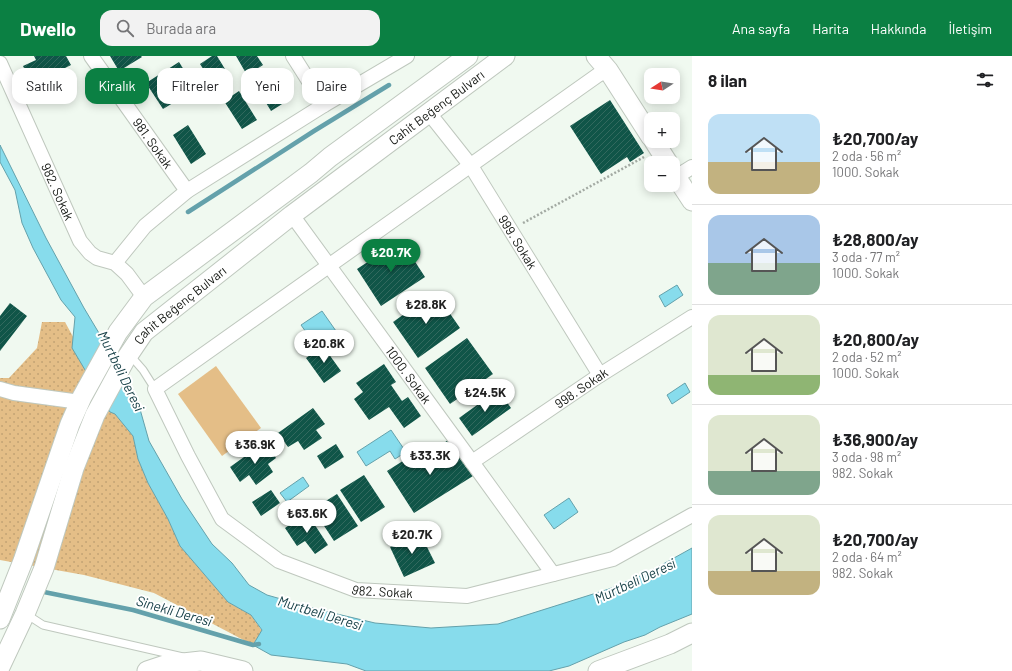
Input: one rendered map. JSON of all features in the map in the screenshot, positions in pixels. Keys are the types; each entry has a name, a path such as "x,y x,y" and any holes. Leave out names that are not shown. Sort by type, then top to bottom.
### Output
{"main road":[{"name":"Cahit Beğenç Bulvarı","path":"0,619 23,561 70,424 81,399 118,332 144,297 311,173 330,157 468,56"},
{"name":"Cahit Beğenç Bulvarı","path":"0,667 44,568 74,468 95,415 127,357 144,332 292,215 505,56"},
{"path":"602,63 644,132"},
{"path":"655,148 663,156"},
{"path":"680,176 692,201"},
{"path":"598,671 670,644 692,633"},
{"path":"147,671 165,665 201,661 243,671"}],"street":[{"name":"981. Sokak","path":"91,56 187,190"},
{"path":"293,56 324,105"},
{"path":"115,263 145,226 187,190 324,105 407,56"},
{"name":"982. Sokak","path":"0,63 80,242 97,258 115,263 127,274 144,297"},
{"path":"155,389 329,264 471,166 598,75 602,63"},
{"name":"999. Sokak","path":"429,113 471,166 600,375"},
{"name":"1000. Sokak","path":"292,215 553,574"},
{"name":"998. Sokak","path":"472,462 600,375 692,317"},
{"path":"0,389 14,393 81,399"},
{"name":"982. Sokak","path":"155,389 188,456 222,519 279,561 356,590 467,596 613,559 692,515"}],"lane":[{"path":"127,357 143,370 155,389"},
{"path":"27,609 43,625 201,661"}],"path":[{"path":"510,230 644,148"}],"shaded area":[{"path":"42,322 65,322 115,414 133,436 138,459 148,483 168,519 180,546 228,602 251,615 262,631 253,645 154,593 84,575 0,560 0,378 9,378 37,348"},
{"path":"216,366 261,428 222,456 178,394"}],"water":[{"name":"Murtbeli Deresi","path":"0,145 46,238 84,308 136,395 149,441 182,499 212,544 232,563 249,585 267,595 316,609 375,623 431,628 498,624 609,589 647,573 692,548 692,614 569,666 549,671 366,671 347,664 271,655 253,645 262,630 251,615 228,602 180,546 168,519 148,483 138,459 133,436 115,414 110,412 72,348 75,317 61,300 33,248 22,223 15,190 0,162"},
{"path":"677,285 683,295 665,307 659,296"},
{"path":"322,311 336,331 315,345 301,325"},
{"path":"685,383 690,392 672,404 667,395"},
{"path":"391,430 406,452 395,459 390,451 366,466 357,452"},
{"path":"303,477 309,486 287,502 280,493"},
{"path":"569,498 578,512 554,529 544,515"}],"building":[{"path":"34,56 66,56 71,65 65,68 24,68 23,66 36,60"},
{"path":"110,56 142,57 124,68 117,68"},
{"path":"212,56 217,56 224,68 203,68 200,64"},
{"path":"236,56 257,56 263,65 258,68 243,68"},
{"path":"179,62 183,68 170,68"},
{"path":"157,76 157,100 149,88 149,81"},
{"path":"239,91 241,94 241,104 247,104 257,120 242,129 226,104 233,104 233,95"},
{"path":"610,100 644,153 630,162 627,157 601,174 570,126"},
{"path":"160,104 171,104 163,109"},
{"path":"267,104 282,104 271,111"},
{"path":"188,125 206,154 191,164 173,135"},
{"path":"401,240 425,277 381,306 357,269"},
{"path":"435,292 460,328 418,358 393,322"},
{"path":"10,303 27,316 0,351 0,316"},
{"path":"467,338 493,374 450,404 425,368"},
{"path":"323,346 341,371 324,383 306,358"},
{"path":"384,364 396,382 391,385 402,401 408,397 421,416 404,428 389,407 369,420 354,399 363,392 356,383"},
{"path":"498,390 511,408 472,436 459,418"},
{"path":"313,408 325,424 316,430 322,438 304,450 298,441 288,447 278,433"},
{"path":"450,439 473,476 414,513 387,471 406,459 409,465"},
{"path":"265,442 276,458 268,464 273,472 256,485 249,475 240,482 230,467"},
{"path":"336,444 344,457 325,469 317,456"},
{"path":"364,475 385,507 361,522 340,490"},
{"path":"271,490 280,503 261,516 252,502"},
{"path":"337,494 358,526 334,541 313,509"},
{"path":"307,513 328,545 315,554 305,541 297,546 285,528"},
{"path":"420,533 435,563 404,577 390,547"}],"waterway":[{"path":"188,212 389,85"},
{"name":"Sinekli Deresi","path":"39,591 133,610 253,645 259,644"}]}
